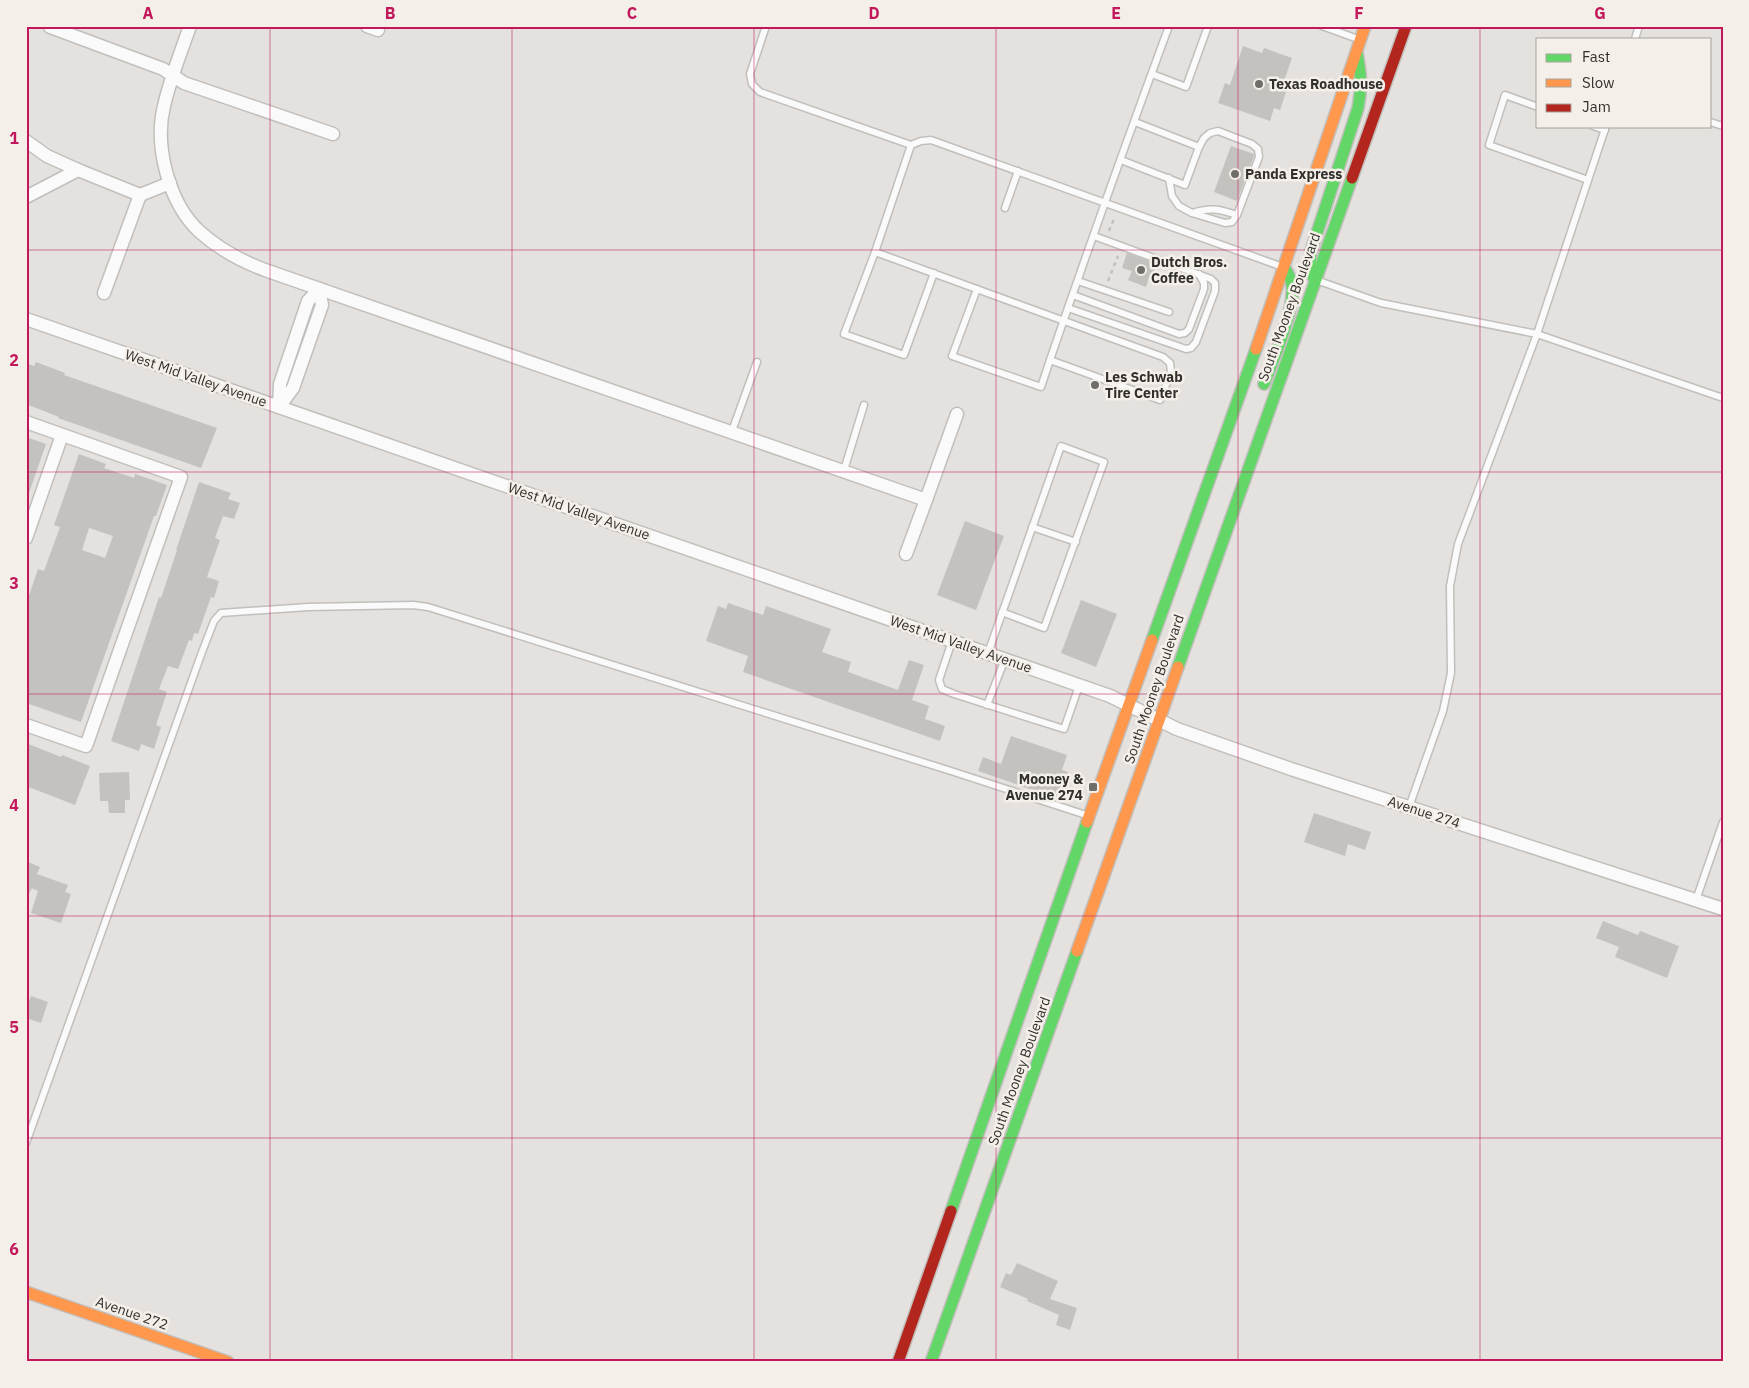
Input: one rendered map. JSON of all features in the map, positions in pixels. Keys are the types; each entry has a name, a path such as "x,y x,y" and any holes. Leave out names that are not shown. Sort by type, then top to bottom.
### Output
{"main road":[{"name":"South Mooney Boulevard","path":"898,1362 1284,267 1364,26"},
{"name":"South Mooney Boulevard","path":"931,1362 1406,26"},
{"path":"1315,280 1311,275 1311,251 1349,138 1362,89 1358,45"},
{"path":"1261,392 1287,314 1292,288 1289,274 1284,267"},
{"path":"1240,490 1240,459 1243,449"},
{"name":"Avenue 272","path":"26,1292 228,1362"}],"street":[{"path":"190,26 163,107 161,134 163,158 170,183 182,210 199,231 217,246 238,259 319,289 926,500"},
{"path":"50,27 163,69 184,83 333,134"},
{"path":"26,141 47,156 140,195 170,183"},
{"path":"26,198 78,170"},
{"path":"104,293 140,195"},
{"path":"279,407 293,388 322,305 319,289"},
{"name":"West Mid Valley Avenue","path":"26,319 988,653 1110,696 1130,706"},
{"path":"906,554 957,414"},
{"path":"26,422 181,478 86,746 26,725"},
{"path":"26,538 62,435"},
{"name":"Avenue 274","path":"1130,706 1177,729 1274,763 1723,908"}],"lane":[{"path":"766,26 750,74 752,84 760,92 911,145 931,140 1284,267"},
{"path":"977,289 952,356 1040,387 1169,26"},
{"path":"1152,74 1186,87 1208,26"},
{"path":"1322,26 1358,45"},
{"path":"1635,38 1639,26"},
{"path":"1536,106 1505,95 1489,145 1588,180"},
{"path":"1134,122 1199,147"},
{"path":"1409,807 1443,711 1451,673 1450,586 1458,544 1537,334 1605,128"},
{"path":"1121,160 1169,178 1185,184 1199,147 1204,138 1210,133 1218,131 1252,144 1258,149 1259,156 1237,215 1232,222 1225,223 1192,213 1179,206 1172,196 1169,178"},
{"path":"911,145 875,252 844,334 904,355 934,274"},
{"path":"1005,208 1018,171"},
{"path":"1192,213 1213,208 1237,215"},
{"path":"1068,308 1186,349 1191,348 1196,342 1215,291 1216,283 1211,279 1094,236"},
{"path":"875,252 1163,357 1170,363 1171,372 1160,400 1050,360"},
{"path":"1073,295 1179,334 1185,333 1189,329 1204,289 1204,283 1199,274"},
{"path":"1315,280 1381,303 1537,334 1723,398"},
{"path":"1078,281 1169,312"},
{"path":"732,431 757,362"},
{"path":"844,470 864,405"},
{"path":"988,653 1002,612 1032,526 1061,446 1104,462 1044,628 1002,612"},
{"path":"1032,526 1076,542"},
{"path":"26,1143 202,652 214,621 220,613 308,607 413,605 428,607 951,770 1089,816"},
{"path":"952,641 939,680 942,689 987,705 1064,729 1079,686"},
{"path":"987,705 1004,659"},
{"path":"1696,900 1723,822"}],"path":[{"path":"1106,240 1114,219"},
{"path":"1104,290 1120,252"}],"building":[{"name":"Texas Roadhouse","path":"1243,46 1262,53 1264,48 1292,58 1284,81 1289,83 1280,110 1274,108 1270,121 1218,103 1225,83 1230,85"},
{"name":"Panda Express","path":"1231,146 1254,154 1237,201 1214,192"},
{"name":"Dutch Bros. Coffee","path":"1127,253 1157,264 1152,278 1149,277 1146,287 1128,280 1132,271 1122,268"},
{"path":"36,362 65,373 64,375 217,428 201,468 58,418 26,404 26,363 34,366"},
{"path":"26,437 46,444 28,496 26,496"},
{"path":"79,454 106,464 104,468 134,478 135,474 167,485 156,516 154,516 81,722 26,703 26,604 38,569 44,571 60,527 54,525","holes":["89,528 113,536 105,558 82,550"]},
{"path":"199,482 231,493 228,499 240,503 234,519 223,516 215,538 220,540 207,577 219,581 214,598 211,597 198,634 194,633 192,641 189,640 178,669 168,666 159,689 167,692 156,725 161,727 154,749 141,744 139,751 111,741"},
{"path":"965,521 1004,536 976,610 937,595"},
{"path":"1081,600 1117,614 1096,667 1061,653"},
{"path":"728,603 763,615 766,606 831,629 822,652 851,662 848,672 898,690 909,660 924,665 912,700 929,706 925,719 945,726 940,741 743,672 748,656 706,641 718,606 726,609"},
{"path":"1011,736 1067,755 1062,770 1068,772 1059,799 978,771 983,757 1001,764"},
{"path":"26,743 90,766 75,805 26,786"},
{"path":"129,772 130,800 125,800 125,813 109,813 108,801 100,801 99,773"},
{"path":"1314,813 1371,832 1365,850 1348,844 1345,856 1304,842"},
{"path":"26,861 40,867 37,874 68,885 65,892 71,894 61,923 31,913 38,891 32,888 26,899"},
{"path":"1603,921 1638,935 1640,931 1679,946 1667,978 1615,957 1619,947 1596,938"},
{"path":"31,996 48,1002 41,1023 26,1018 26,1009"},
{"path":"1017,1263 1058,1281 1050,1299 1077,1308 1070,1330 1056,1325 1059,1315 1000,1287 1006,1273 1011,1275"}],"traffic: fast":[{"path":"1313,277 1310,267 1311,251 1358,108 1360,80 1357,53"},
{"path":"1178,667 1352,178"},
{"path":"1264,384 1290,308 1292,285 1284,267"},
{"path":"1152,640 1256,349"},
{"path":"951,1211 1087,822"},
{"path":"931,1362 1077,951"}],"traffic: slow":[{"path":"1256,349 1365,26"},
{"path":"1087,822 1152,640"},
{"path":"1077,951 1178,667"},
{"path":"26,1292 228,1362"}],"traffic: jam":[{"path":"1352,178 1406,26"},
{"path":"898,1362 951,1211"}],"place":[{"name":"Texas Roadhouse","path":"1259,84"},
{"name":"Panda Express","path":"1235,174"},
{"name":"Dutch Bros. Coffee","path":"1141,270"},
{"name":"Les Schwab Tire Center","path":"1095,385"},
{"name":"Mooney & Avenue 274","path":"1093,787"}]}
